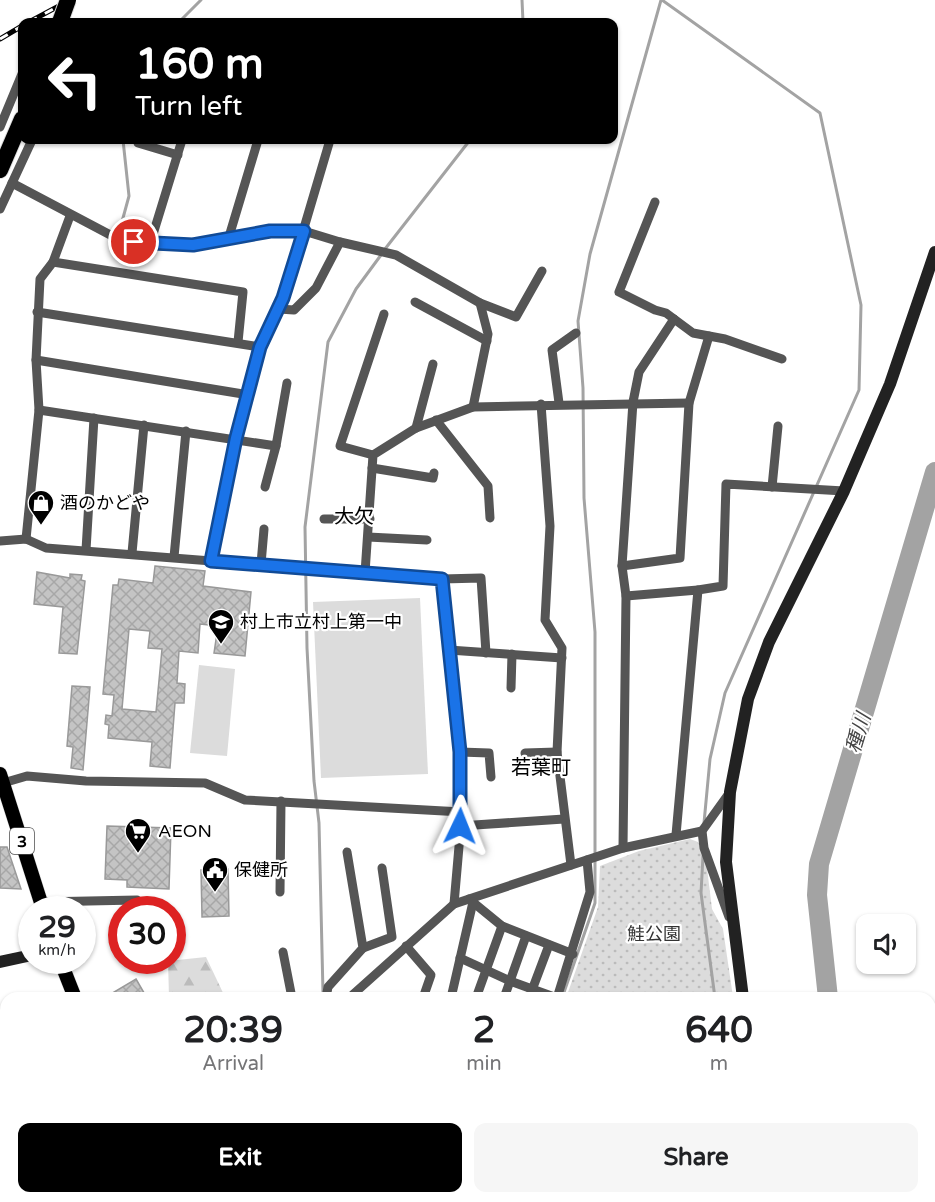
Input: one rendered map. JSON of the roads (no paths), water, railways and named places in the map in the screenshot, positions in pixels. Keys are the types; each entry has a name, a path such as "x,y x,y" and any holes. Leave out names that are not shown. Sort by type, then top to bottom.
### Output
{"highway":[{"path":"61,18 68,0"},
{"path":"0,170 18,128"}],"main road":[{"name":"3","path":"2,778 39,896"},
{"path":"66,974 73,992"}],"street":[{"path":"0,127 18,84"},
{"path":"0,209 30,144"},
{"path":"141,144 177,155"},
{"path":"150,244 181,144"},
{"path":"228,240 257,144"},
{"path":"211,561 236,438 260,347 279,309 329,144"},
{"path":"12,183 70,216 118,239 150,244 193,245 270,231 304,231 396,255 480,303 516,317 542,271"},
{"path":"655,202 619,292 655,310 666,312 693,333 725,339 782,360"},
{"path":"26,539 39,410 36,360 40,279 53,262 70,216"},
{"path":"279,309 294,310 316,288 340,242"},
{"path":"741,992 726,862 730,792 748,699 769,642 844,491 890,384 935,252"},
{"path":"53,262 243,292 238,342"},
{"path":"415,302 488,341"},
{"path":"473,407 488,341 480,303"},
{"path":"37,312 260,347"},
{"path":"384,314 340,446 373,455 416,428 473,407 559,403 689,403"},
{"path":"623,848 626,596 622,566 633,402 639,372 674,319"},
{"path":"559,403 552,350 576,333"},
{"path":"622,566 680,558 689,403 709,336"},
{"path":"36,360 249,395"},
{"path":"416,428 433,364"},
{"path":"265,487 276,446 287,383"},
{"path":"541,404 550,526 545,620 562,648 557,752 571,865"},
{"path":"39,410 236,438 276,446"},
{"path":"86,550 94,418"},
{"path":"436,420 488,486 490,518"},
{"path":"132,554 144,425"},
{"path":"772,487 778,426"},
{"path":"174,557 186,431"},
{"path":"366,573 373,455"},
{"path":"372,468 433,478 434,472"},
{"path":"626,596 723,586 726,484 844,491"},
{"path":"324,519 370,519"},
{"path":"261,564 264,529"},
{"path":"368,537 427,540"},
{"path":"0,541 26,539 46,548 442,579 481,578 486,653"},
{"path":"442,579 460,752 462,812 454,904"},
{"path":"676,835 698,590"},
{"path":"449,650 562,658"},
{"path":"511,688 512,654"},
{"path":"460,752 489,753 491,777"},
{"path":"525,753 557,752"},
{"path":"2,778 27,776 86,781 205,783 245,800 462,812"},
{"path":"730,792 702,831 704,848 733,926"},
{"path":"280,892 281,801"},
{"path":"460,826 564,819"},
{"path":"356,992 454,904 623,848 702,831"},
{"path":"347,852 363,948"},
{"path":"559,992 573,954 590,892 587,860"},
{"path":"327,992 328,987 363,948 392,937 382,868"},
{"path":"471,900 502,926 573,954"},
{"path":"452,992 471,900"},
{"path":"478,992 502,926"},
{"path":"506,992 526,936"},
{"path":"531,992 549,945"},
{"path":"406,946 431,975 425,992"},
{"path":"283,952 291,992"},
{"path":"0,962 18,958"},
{"path":"460,958 529,992"}],"waterway":[{"path":"183,18 201,0"},
{"path":"522,0 523,18"},
{"path":"564,992 595,903 595,632 584,498 583,388 578,321 590,254 661,0"},
{"path":"662,0 820,113 861,305 859,390 725,693 710,759 704,823"},
{"path":"120,229 129,196 123,144"},
{"path":"385,249 467,144"},
{"path":"323,992 319,823 314,781 307,648 305,527 328,342 356,289 381,255"},
{"name":"種川","path":"827,992 817,895 819,864 935,472"},
{"path":"703,856 701,893 714,992"}],"railway":[{"path":"36,18 70,0"},
{"path":"0,39 18,28"}],"place":[{"name":"酒のかどや","path":"41,526"},
{"name":"村上市立村上第一中","path":"221,645"},
{"name":"AEON","path":"138,854"},
{"name":"保健所","path":"215,893"}],"district":[{"name":"大欠","path":"354,516"},
{"name":"若葉町","path":"541,767"}],"park label":[{"name":"鮭公園","path":"654,934"}]}
